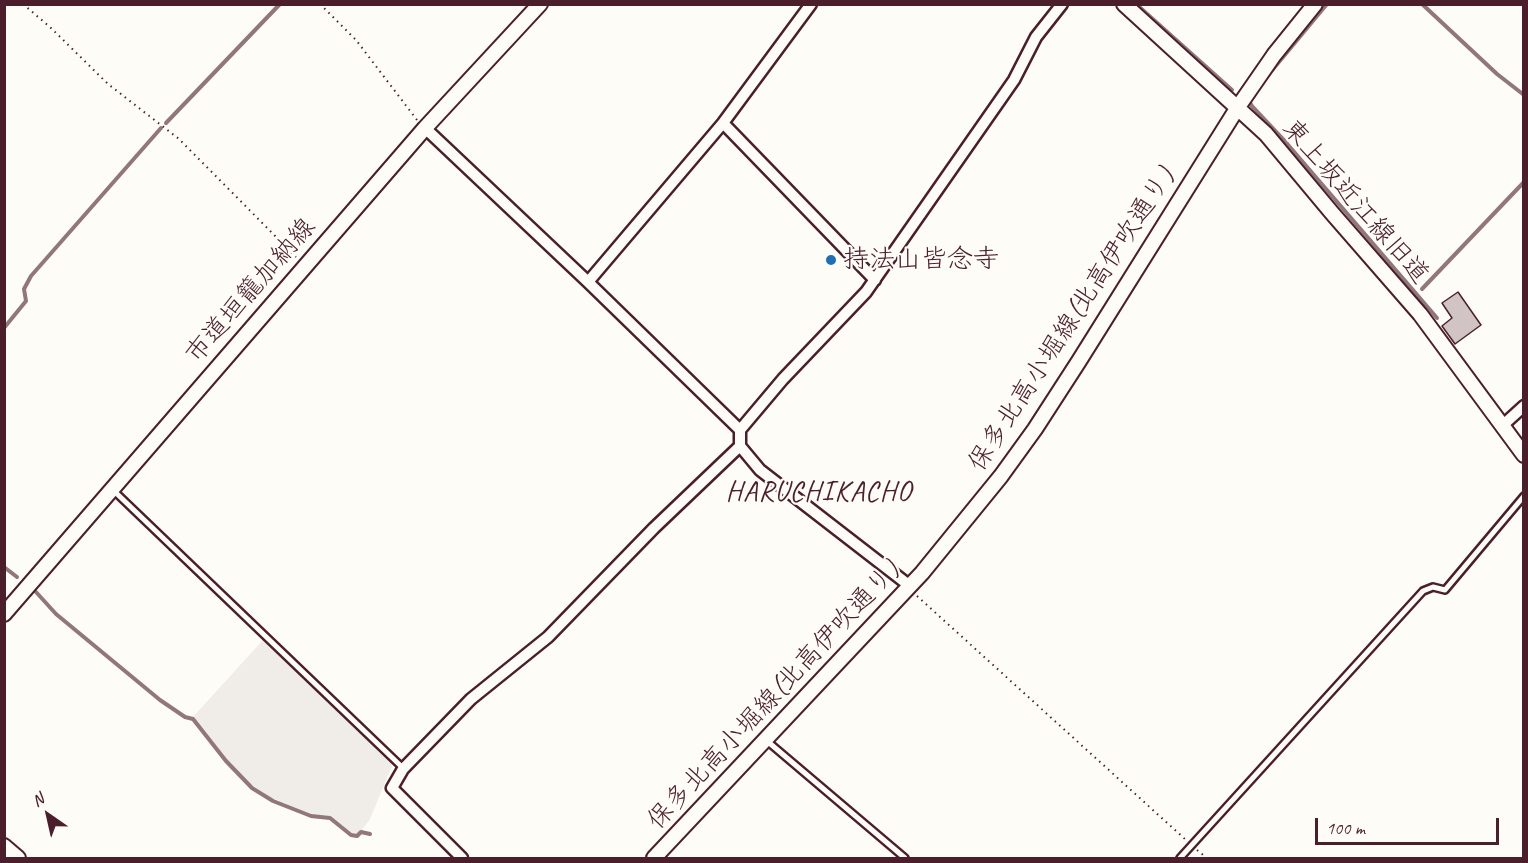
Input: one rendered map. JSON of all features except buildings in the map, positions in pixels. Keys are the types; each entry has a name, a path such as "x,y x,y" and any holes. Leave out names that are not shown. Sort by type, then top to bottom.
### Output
{"street":[{"name":"市道垣籠加納線","path":"4,614 425,128 540,4"},
{"path":"588,282 723,123 811,4"},
{"path":"910,586 760,470 740,446 740,430 783,379 866,292 1014,80 1036,37 1062,4"},
{"name":"東上坂近江線旧道","path":"1124,4 1266,134 1420,315 1524,455"},
{"name":"保多北高小堀線(北高伊吹通り)","path":"654,858 910,586 1001,476 1035,429 1238,107 1274,55 1316,4"},
{"path":"723,123 875,280"},
{"path":"425,128 740,430"},
{"path":"1502,426 1524,405"},
{"path":"462,858 392,788 403,769 471,699 548,637 654,528 740,446"},
{"path":"4,846 18,858"}],"lane":[{"path":"112,489 403,769"},
{"path":"1180,858 1423,591 1434,587 1445,590 1524,496"},
{"path":"766,740 905,858"}],"path":[{"path":"23,4 108,84 179,139 305,266"},
{"path":"320,4 356,40 425,128"},
{"path":"910,586 919,599 1207,858"}],"shaded area":[{"path":"263,640 390,761 392,766 370,819 358,835 354,836 329,816 309,814 270,797 241,777 192,718"}],"waterway":[{"path":"166,123 280,4"},
{"path":"1136,4 1232,90"},
{"path":"1264,80 1327,4"},
{"path":"1422,4 1497,74 1524,95"},
{"path":"1251,98 1249,101 1252,106 1437,318"},
{"path":"4,328 26,301 24,289 31,276 161,128"},
{"path":"1422,289 1524,182"},
{"path":"4,567 17,577"},
{"path":"36,592 56,614 160,700 185,717 193,719 226,761 252,788 273,801 311,816 330,818 351,835 357,836 361,832 370,834"}],"place":[{"name":"持法山皆念寺","path":"831,260"}],"district":[{"name":"HARUCHIKACHO","path":"819,493"}]}
